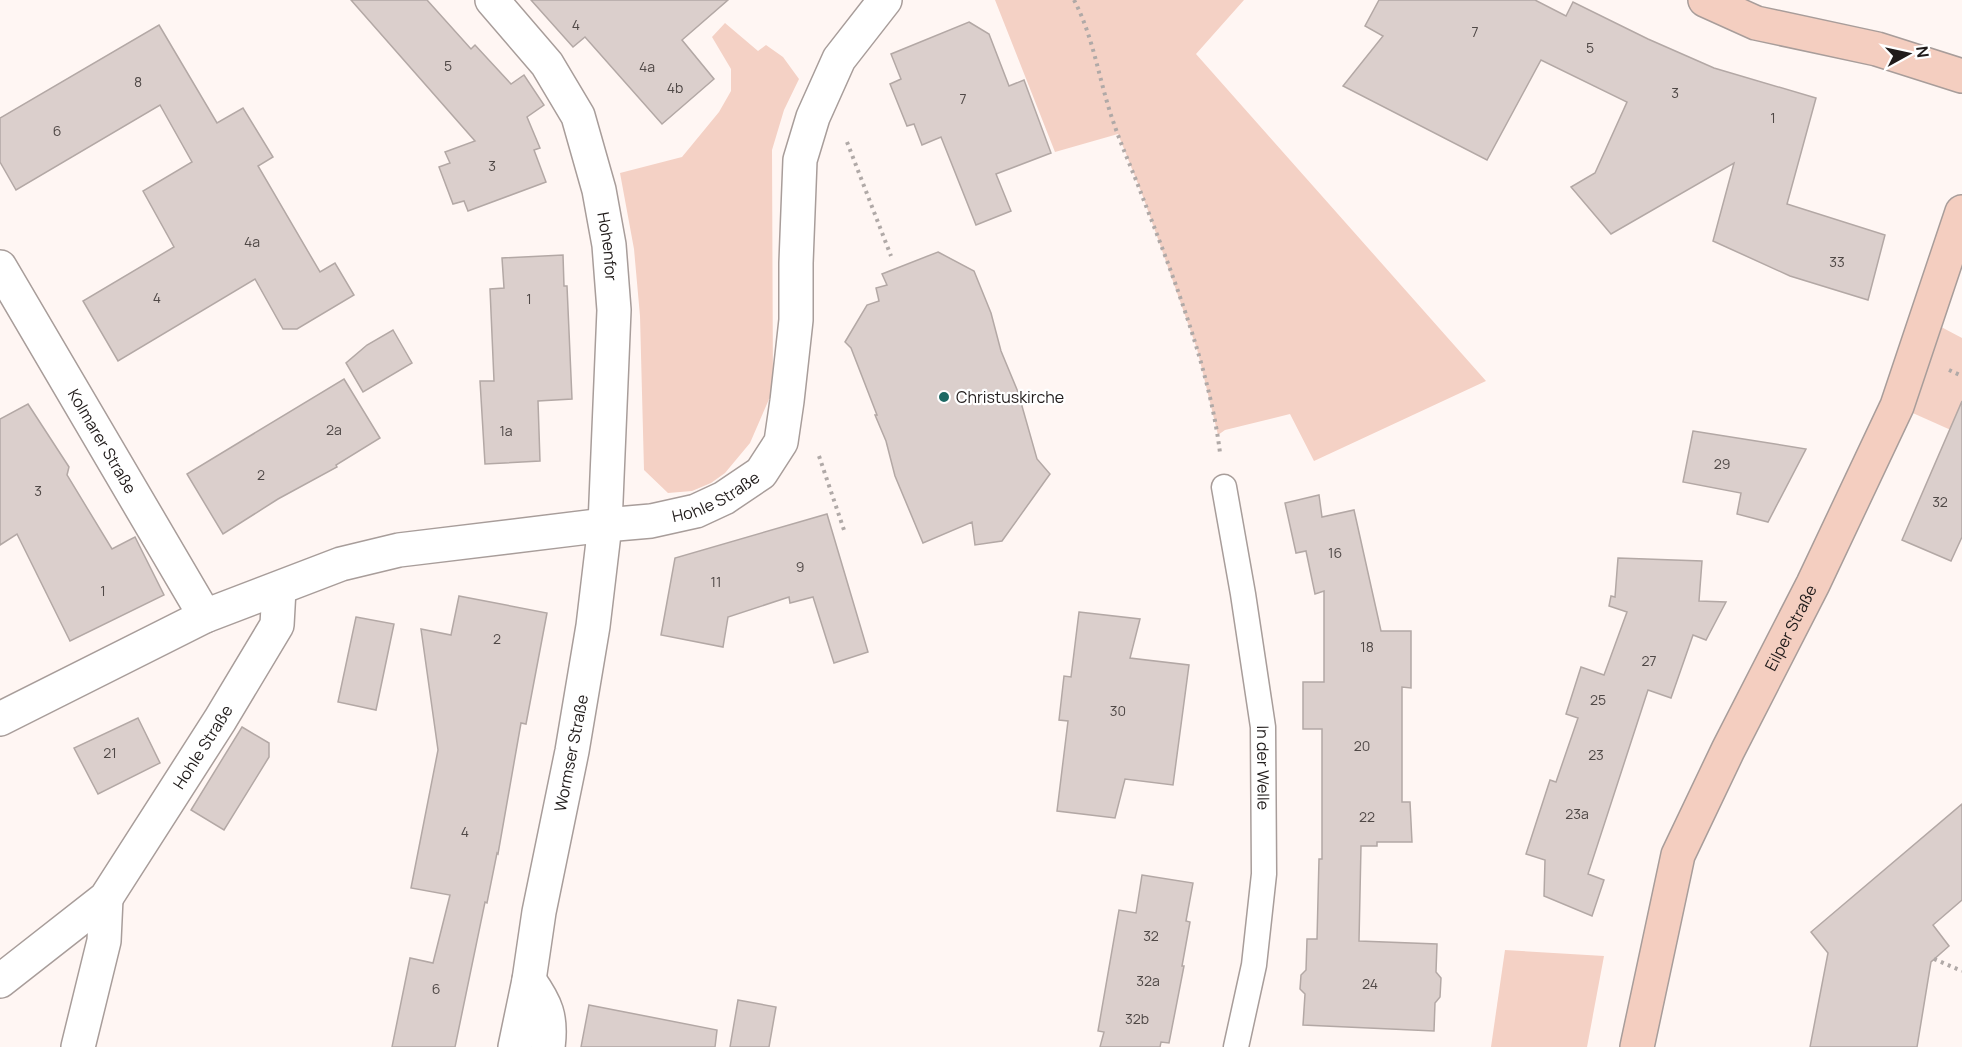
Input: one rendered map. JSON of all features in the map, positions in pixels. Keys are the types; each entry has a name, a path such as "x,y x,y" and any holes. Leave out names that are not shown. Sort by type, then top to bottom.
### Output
{"main road":[{"path":"1705,0 1756,22 1877,49 1962,76"},
{"name":"Eilper Straße","path":"1637,1047 1678,855 1728,750 1813,585 1885,433 1908,375 1962,212"}],"street":[{"name":"Hohenfor","path":"492,0 547,64 578,116 599,190 609,245 614,310 605,525"},
{"name":"Hohle Straße","path":"0,719 205,616 341,564 399,550 651,521 696,512 724,498 761,473 782,442 785,420 796,320 800,160 813,117 839,59 885,0"},
{"name":"Kolmarer Straße","path":"0,267 205,616"},
{"name":"Wormser Straße","path":"515,1047 576,728 593,626 605,525"},
{"name":"Hohle Straße","path":"0,981 106,898 220,720 277,625 279,589"},
{"name":"Hohle Straße","path":"78,1047 104,941 106,898"},
{"path":"529,980 542,998 551,1026 548,1047"}],"lane":[{"name":"In der Welle","path":"1224,487 1263,727 1264,874 1254,965 1236,1047"}],"path":[{"path":"1074,0 1098,64 1112,120 1142,194 1197,350 1218,435 1224,487"},
{"path":"826,88 891,256"},
{"path":"785,420 813,440 845,533"},
{"path":"1934,959 1962,971"}],"shaded area":[{"path":"995,0 1244,0 1196,54 1486,381 1314,461 1290,414 1225,430 1218,435 1197,349 1142,194 1118,134 1055,152"},
{"path":"725,23 758,51 766,45 783,57 799,79 784,110 772,150 773,390 750,443 725,473 711,483 692,491 668,493 644,470 640,316 634,249 620,173 682,157 719,112 731,91 731,69 712,37"},
{"path":"1928,320 1962,338 1962,435 1897,406"},
{"path":"1505,950 1604,956 1587,1047 1491,1047"}],"building":[{"path":"351,0 427,0 471,49 475,45 511,84 524,75 544,105 527,117 540,148 534,150 546,182 468,211 464,201 453,204 439,167 450,163 445,152 475,141"},
{"path":"531,0 728,0 682,40 714,79 662,124 585,37 573,47"},
{"path":"1379,0 1535,0 1566,16 1573,2 1714,68 1816,98 1787,204 1885,235 1868,300 1790,276 1713,241 1734,163 1611,234 1571,187 1595,173 1627,102 1541,60 1487,160 1343,86 1383,36 1365,26"},
{"path":"969,22 989,34 1009,86 1024,80 1051,153 996,174 1011,211 976,225 941,137 922,145 914,124 907,126 890,84 901,79 891,54"},
{"path":"159,25 217,123 243,108 273,157 258,166 320,272 335,263 354,295 297,329 283,329 255,279 118,361 83,301 174,247 143,191 192,162 160,105 16,190 0,162 0,118"},
{"name":"Christuskirche","path":"938,252 974,271 991,313 1001,351 1018,392 1037,459 1050,474 1002,541 975,545 972,522 923,543 895,476 886,441 851,348 845,342 867,305 879,301 876,288 887,285 882,274"},
{"path":"563,255 564,286 567,286 572,399 538,401 540,461 485,464 480,381 494,381 490,289 504,288 502,258"},
{"path":"393,330 412,363 363,392 346,363 367,345"},
{"path":"344,379 380,438 336,465 337,467 278,499 223,534 187,474"},
{"path":"1962,401 1962,537 1951,561 1902,540"},
{"path":"28,404 69,467 67,475 112,549 135,537 164,595 70,641 17,534 0,545 0,419"},
{"path":"1693,431 1806,449 1768,522 1737,514 1741,493 1683,482"},
{"path":"1319,495 1322,517 1354,510 1381,631 1411,631 1411,688 1402,687 1402,802 1410,802 1412,842 1377,842 1377,846 1361,846 1359,941 1437,944 1436,972 1441,978 1440,997 1435,1003 1434,1031 1303,1025 1305,994 1300,989 1301,975 1306,970 1307,939 1317,939 1319,859 1322,859 1322,729 1303,729 1303,682 1324,682 1324,591 1315,594 1306,551 1296,553 1285,503"},
{"path":"827,514 868,652 834,663 813,597 790,603 789,597 728,617 723,647 661,635 675,558"},
{"path":"1618,558 1702,561 1699,601 1726,602 1706,640 1693,635 1671,698 1648,690 1588,874 1604,880 1592,916 1544,896 1545,860 1526,854 1550,780 1556,782 1578,718 1566,714 1581,667 1604,675 1627,612 1609,606 1611,596 1615,597"},
{"path":"459,596 547,613 526,724 521,723 498,854 487,903 485,902 455,1047 392,1047 410,958 433,963 450,895 411,888 438,750 421,629 451,635"},
{"path":"1079,612 1140,619 1130,658 1189,665 1173,785 1125,779 1115,818 1057,811 1068,721 1059,720 1064,676 1071,677"},
{"path":"356,617 394,624 376,710 338,702"},
{"path":"138,718 160,763 98,794 74,748"},
{"path":"242,727 269,743 269,757 224,830 191,810"},
{"path":"1962,804 1962,900 1933,925 1949,946 1931,962 1917,1047 1810,1047 1828,953 1811,932"},
{"path":"1142,875 1193,883 1186,921 1190,922 1182,966 1184,966 1169,1043 1161,1042 1160,1047 1100,1047 1104,1032 1098,1031 1119,910 1136,913"},
{"path":"738,1000 776,1007 769,1047 730,1047"},
{"path":"589,1005 717,1030 715,1047 581,1047"}],"place":[{"name":"Christuskirche","path":"944,397"}]}
